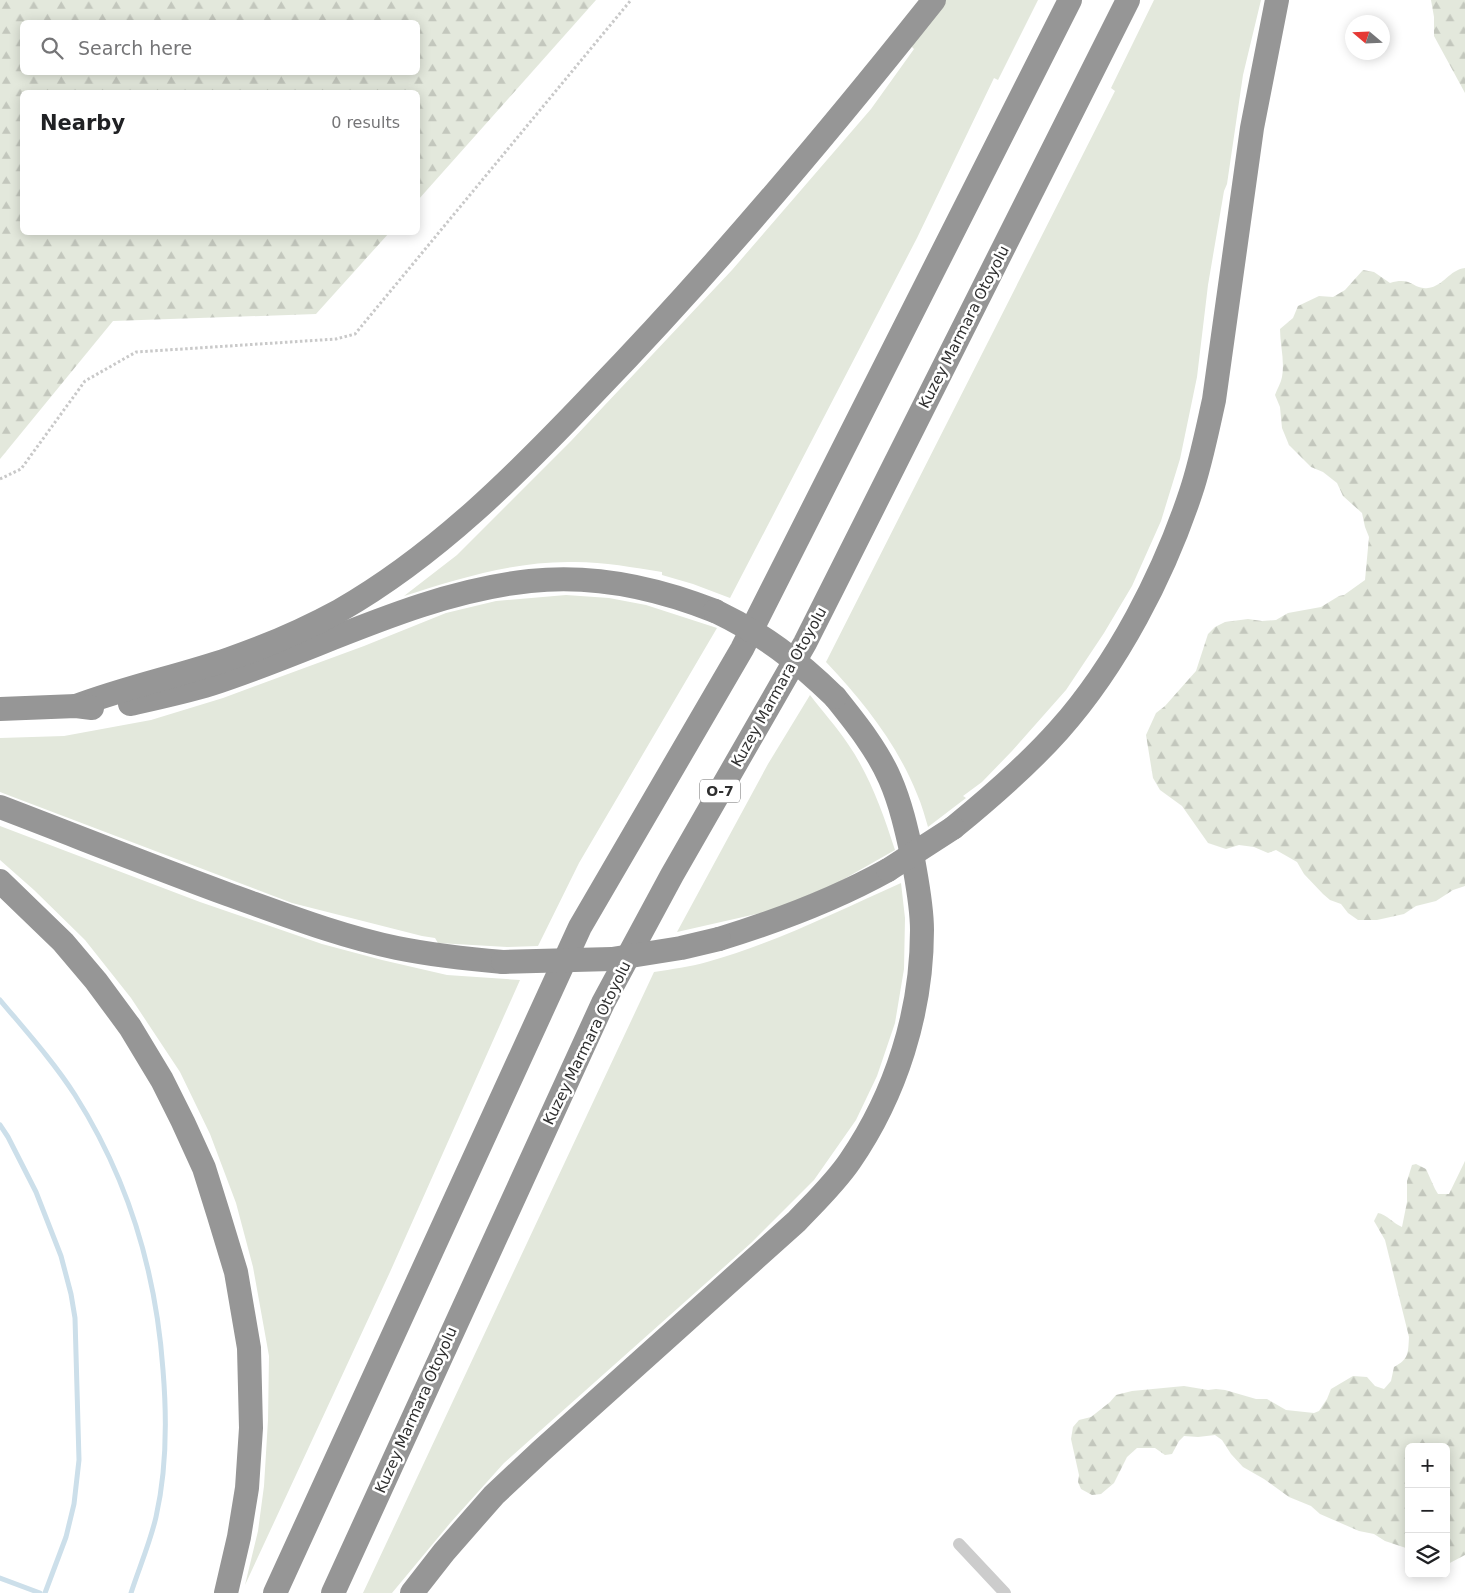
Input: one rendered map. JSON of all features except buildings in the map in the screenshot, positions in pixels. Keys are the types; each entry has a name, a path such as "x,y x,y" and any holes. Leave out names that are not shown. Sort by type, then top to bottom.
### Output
{"highway":[{"path":"76,706 228,659 304,628 339,611 374,590 409,565 475,512 547,442 696,284 786,183 934,0"},
{"path":"275,1593 580,927 742,649 1070,0"},
{"name":"Kuzey Marmara Otoyolu","path":"333,1593 603,1004 677,866 805,643 1128,0"},
{"path":"0,807 319,927 397,948 438,955 503,962 612,959 680,948 719,939 809,908 860,886 888,870 953,828 1011,780 1060,728 1107,667 1158,572 1178,528 1191,491 1214,400 1252,128 1278,0"},
{"path":"0,708 76,706 112,708 210,684 406,611 497,586 532,581 621,583 675,597 715,611 750,629 785,652 835,697 859,726 890,778 909,841 919,896 922,929 920,968 912,1022 899,1067 876,1118 849,1162 822,1195 797,1221 494,1495 444,1552 412,1593"},
{"path":"0,881 63,942 130,1027 162,1080 184,1122 204,1168 236,1272 249,1348 251,1428 247,1488 239,1537 226,1593"}],"street":[{"path":"959,1544 1005,1593"}],"path":[{"path":"0,479 21,469 84,380 136,352 336,339 355,334 632,0"}],"green space":[{"path":"0,0 596,0 420,198 420,90 20,90 20,235 387,235 316,314 113,321 0,459"},
{"path":"946,0 1038,0 998,80 994,78 917,238 730,598 662,575 662,572 592,562 547,563 505,568 404,596 457,555 571,441 732,270 871,109 914,49 911,46"},
{"path":"1154,0 1261,0 1243,75 1227,184 1224,191 1208,285 1197,377 1180,459 1161,521 1132,586 1104,633 1066,690 982,782 963,796 966,798 928,827 920,802 900,758 866,708 826,662 1115,91 1111,88"},
{"path":"1431,0 1465,0 1465,93 1434,36 1434,17"},
{"path":"1465,268 1465,886 1453,890 1436,901 1416,906 1404,914 1377,920 1358,920 1348,913 1341,904 1330,900 1323,894 1304,874 1297,862 1276,850 1268,853 1254,847 1239,845 1226,849 1208,843 1182,806 1160,790 1153,778 1146,735 1156,713 1165,706 1196,671 1208,634 1215,627 1225,622 1248,619 1276,620 1288,613 1321,607 1344,595 1365,580 1369,537 1362,513 1343,496 1337,483 1323,472 1311,467 1289,445 1282,428 1280,407 1275,395 1281,382 1283,371 1280,329 1293,318 1298,306 1319,296 1333,297 1345,290 1363,270 1374,272 1390,283 1403,281 1428,288 1434,287 1459,269"},
{"path":"566,595 609,598 646,605 717,628 579,863 538,946 507,947 438,943 435,938 292,903 0,792 0,738 64,736 151,720 223,698 364,646 446,613 496,601"},
{"path":"810,695 856,756 881,809 895,850 837,883 774,910 677,932 768,764"},
{"path":"0,826 200,902 322,944 447,975 520,980 390,1272 245,1585 258,1531 264,1486 269,1356 253,1267 236,1203 210,1134 180,1072 131,998 85,940 0,860"},
{"path":"901,883 905,918 904,969 895,1023 877,1076 856,1120 814,1180 751,1243 504,1463 451,1522 392,1593 363,1593 654,972 701,964 732,955 805,926"},
{"path":"1465,1161 1465,1555 1450,1563 1450,1443 1405,1443 1405,1548 1320,1514 1311,1506 1289,1497 1243,1467 1222,1440 1215,1435 1184,1436 1172,1454 1165,1455 1155,1448 1137,1448 1127,1457 1114,1483 1101,1494 1092,1495 1081,1489 1078,1482 1079,1475 1071,1439 1073,1427 1079,1420 1091,1417 1116,1395 1132,1391 1184,1386 1208,1390 1225,1390 1256,1399 1267,1399 1286,1410 1314,1413 1319,1411 1331,1389 1353,1376 1367,1377 1375,1386 1384,1389 1391,1381 1394,1367 1403,1361 1407,1355 1409,1337 1385,1240 1374,1221 1378,1213 1402,1227 1407,1202 1407,1181 1412,1165 1416,1164 1426,1169 1438,1194 1449,1194"}],"waterway":[{"path":"0,1000 58,1070 94,1127 125,1193 137,1227 154,1297 164,1388 164,1462 156,1517 131,1593"},
{"path":"0,1125 36,1192 61,1256 75,1318 79,1460 74,1504 66,1537 45,1593"},
{"path":"0,1578 40,1593"}]}
